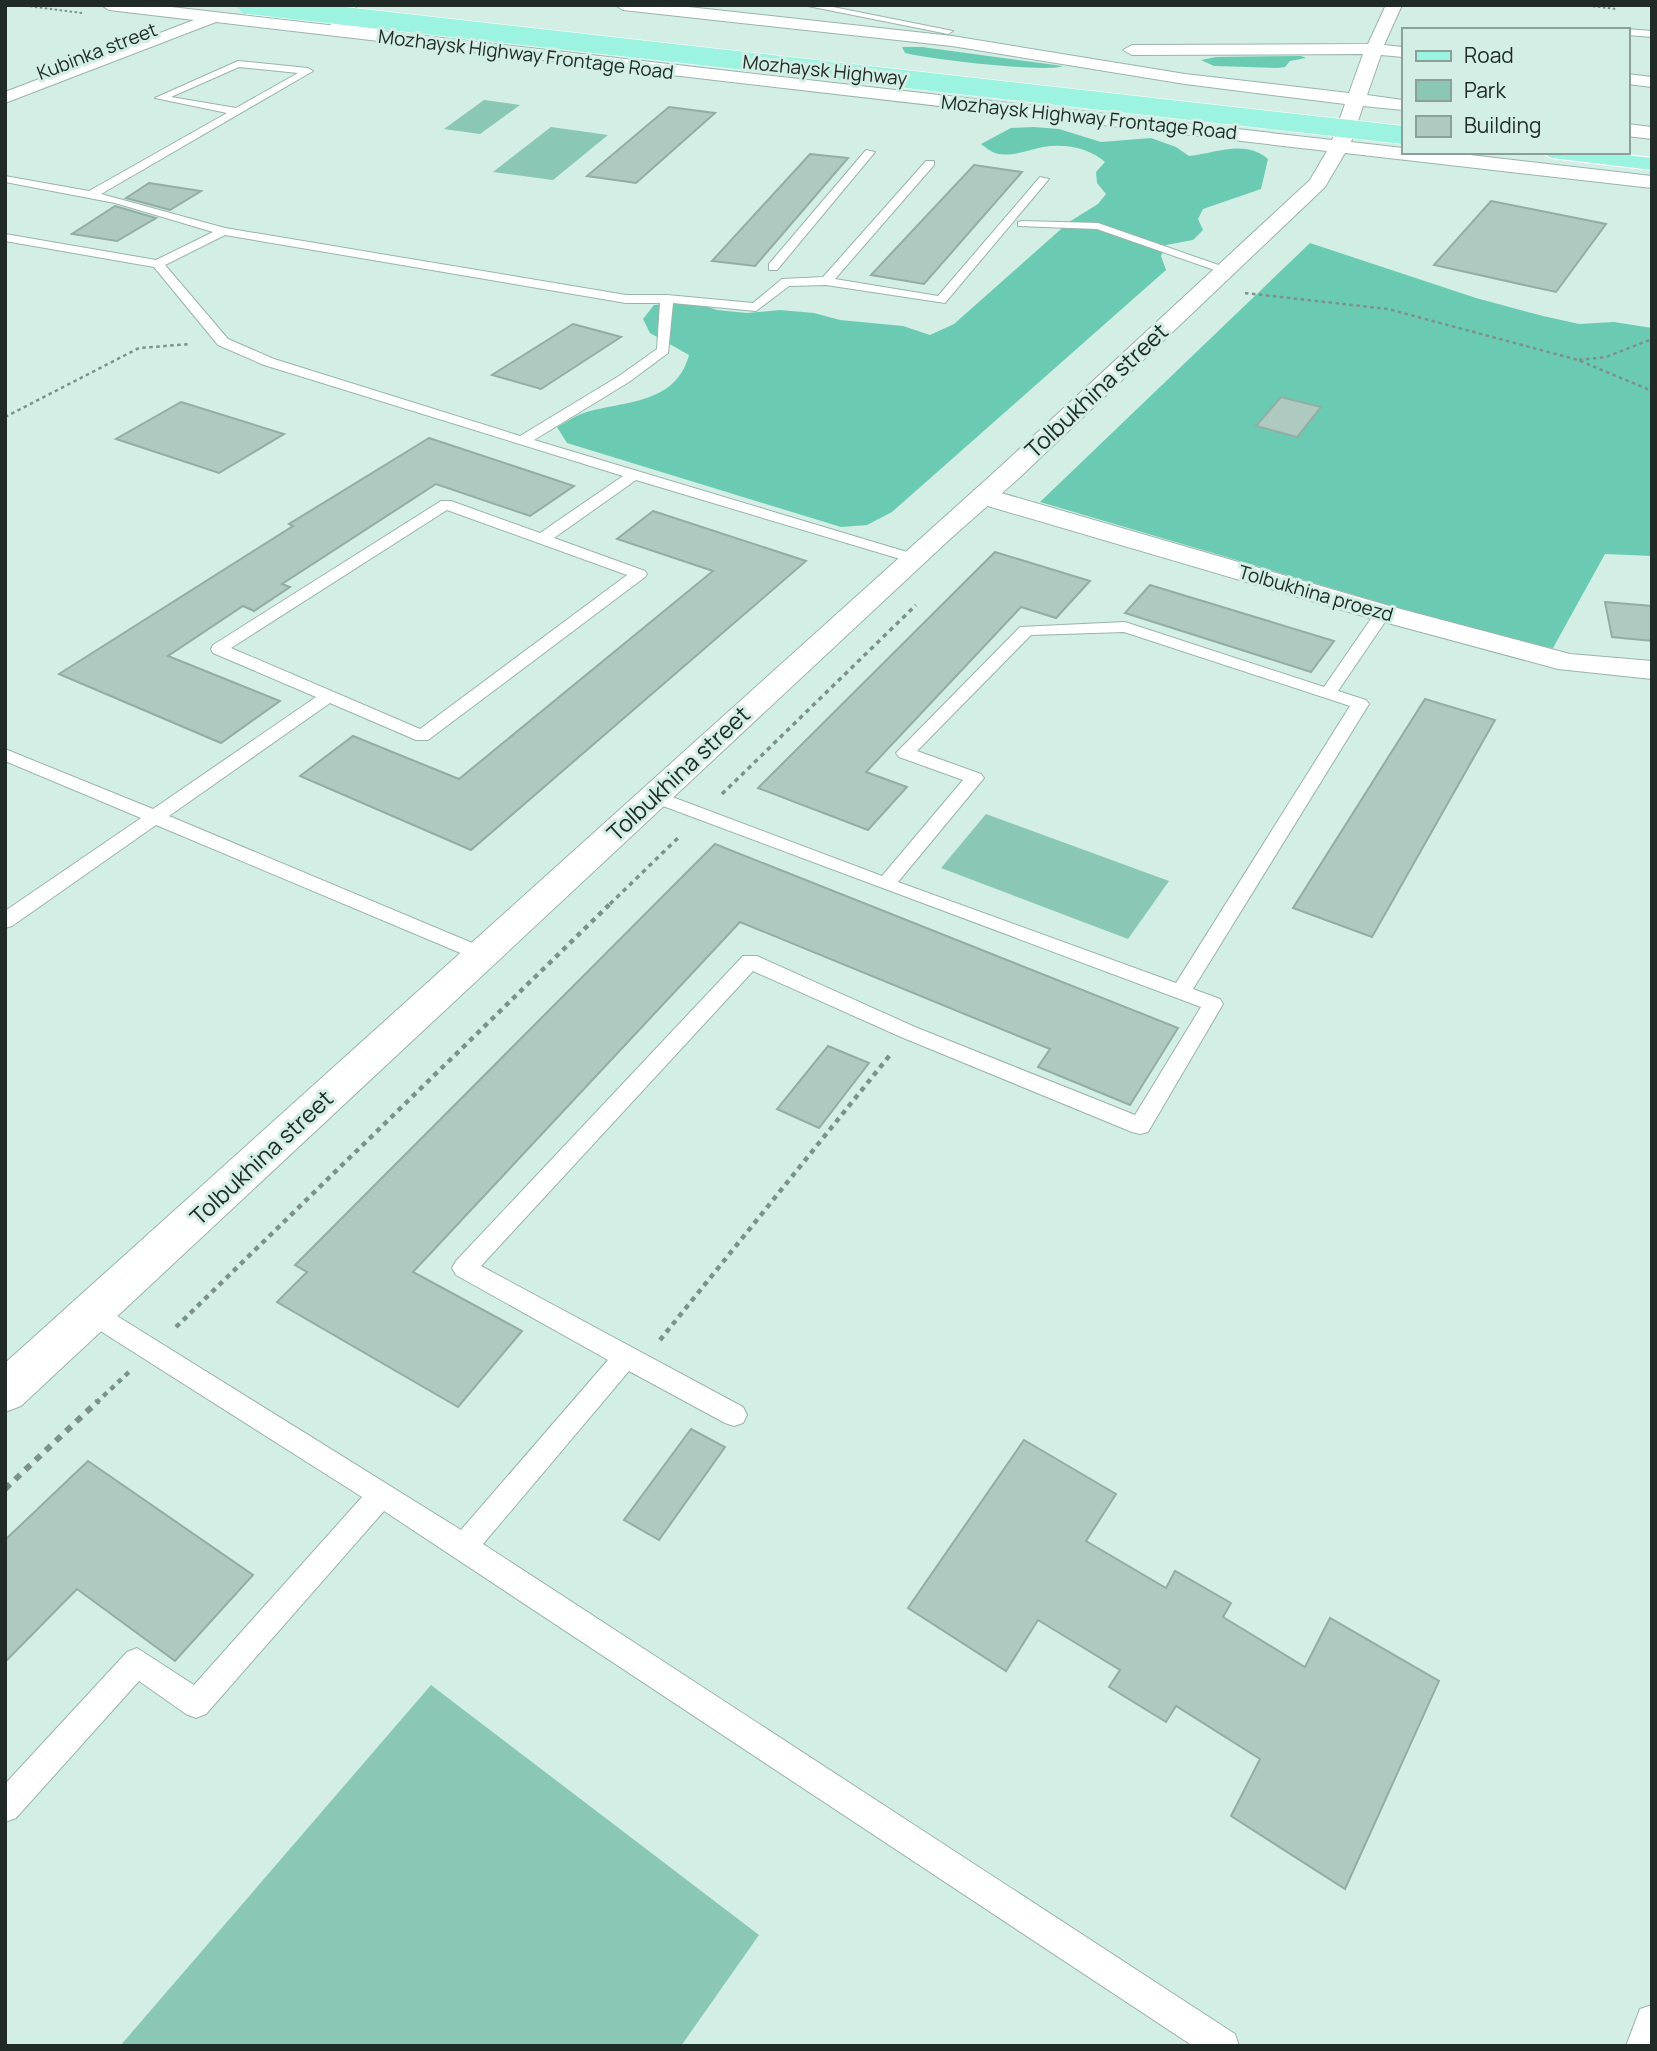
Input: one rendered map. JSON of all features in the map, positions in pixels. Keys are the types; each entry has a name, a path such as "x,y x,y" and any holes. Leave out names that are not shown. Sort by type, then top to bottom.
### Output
{"main road":[{"name":"Mozhaysk Highway Frontage Road","path":"109,5 188,15 215,12 386,37 1402,152"},
{"path":"5,98 215,12 249,5"},
{"name":"Mozhaysk Highway","path":"249,5 1402,135"},
{"path":"350,5 335,17 338,24 386,37"},
{"name":"Mozhaysk Highway","path":"375,5 1402,119"},
{"path":"624,5 843,29 1163,51 1374,49 1402,52"},
{"path":"673,11 721,10 744,5"},
{"path":"806,5 808,16 843,29"},
{"name":"Tolbukhina street","path":"5,1392 912,558 984,496 1318,183 1340,145 1374,49 1394,5"},
{"name":"Kubinka street","path":"5,86 188,15"},
{"path":"950,36 1185,79 1402,105"},
{"path":"1629,79 1652,82"},
{"path":"1629,130 1652,132"},
{"path":"1629,145 1652,147"},
{"name":"Mozhaysk Highway Frontage Road","path":"1418,154 1652,181"},
{"path":"1568,154 1652,164"},
{"name":"Tolbukhina proezd","path":"984,496 1383,613 1569,663 1652,670"}],"lane":[{"path":"806,5 950,36"},
{"path":"1629,32 1652,34"},
{"path":"92,194 308,71 238,64 160,98 235,111"},
{"path":"773,267 870,152"},
{"path":"826,281 930,163"},
{"path":"5,179 163,210 223,231 626,299 667,299 756,307 786,282 826,281 941,300 1044,179"},
{"path":"1022,224 1098,226 1224,269"},
{"path":"5,237 158,264 223,231"},
{"path":"158,264 223,342 281,366 912,558"},
{"path":"522,441 624,379 663,349 667,299"},
{"path":"542,539 634,475"},
{"path":"446,504 639,574 422,736 329,696 219,649 446,504"},
{"path":"1328,693 1383,613"},
{"path":"886,884 975,778 905,753 1026,630 1125,627 1360,704 1181,992"},
{"path":"5,921 329,696"},
{"path":"5,754 482,955"},
{"path":"653,796 1213,1004 1140,1126 908,1032 750,961 464,1268 734,1415"},
{"path":"92,1313 464,1547 1223,2046"},
{"path":"464,1547 633,1361"},
{"path":"5,1808 137,1662 196,1704 380,1496"},
{"path":"1642,2046 1652,2021"}],"path":[{"path":"20,5 84,13"},
{"path":"1238,292 1388,309 1578,360 1652,391"},
{"path":"1578,360 1606,357 1652,339"},
{"path":"5,417 139,348 223,342"},
{"path":"5,1489 152,1351 918,603"},
{"path":"633,1361 908,1032"}],"green space":[{"path":"902,47 922,47 1063,66 1034,68 961,62 905,53"},
{"path":"1216,57 1306,58 1290,61 1285,67 1277,68 1214,66 1201,60"},
{"path":"484,100 520,105 480,134 444,129"},
{"path":"551,127 608,135 553,180 493,172"},
{"path":"1011,128 1059,129 1101,142 1151,138 1176,147 1189,156 1240,148 1259,153 1268,159 1261,189 1203,209 1198,219 1203,230 1193,240 1166,245 1161,256 1166,270 892,512 867,525 841,527 567,443 557,427 581,414 659,393 672,384 682,372 689,355 650,333 643,319 654,305 693,302 717,310 747,313 780,310 814,313 840,320 903,326 930,335 954,324 1069,222 1098,204 1106,194 1097,183 1096,172 1105,162 1084,150 1051,146 1001,154 981,144"},
{"path":"1310,243 1476,298 1543,316 1579,324 1614,322 1652,328 1652,556 1605,554 1553,648 1510,641 1040,502"},
{"path":"986,814 1169,881 1128,939 941,868"},
{"path":"431,1685 759,1935 681,2046 120,2046"}],"building":[{"path":"669,107 715,113 636,183 587,176"},
{"path":"810,154 848,158 755,266 712,261"},
{"path":"974,165 1022,172 924,284 871,275"},
{"path":"149,183 201,191 170,210 126,198"},
{"path":"1491,201 1606,224 1556,292 1434,265"},
{"path":"115,206 156,218 117,241 72,234"},
{"path":"573,324 621,337 541,389 492,375"},
{"path":"1281,397 1321,407 1297,437 1256,426"},
{"path":"181,402 284,434 219,473 116,439"},
{"path":"429,438 574,486 530,516 436,484 282,584 290,587 254,611 243,606 168,656 280,701 221,743 59,674 293,526 289,524"},
{"path":"653,511 806,561 471,850 300,776 353,736 459,779 713,571 617,539"},
{"path":"995,552 1090,581 1056,618 1021,607 866,772 907,787 868,830 758,788"},
{"path":"1150,585 1334,641 1311,672 1125,613"},
{"path":"1605,602 1652,606 1652,641 1612,637"},
{"path":"1425,699 1495,720 1372,937 1293,908"},
{"path":"715,844 1178,1028 1130,1105 1038,1067 1050,1049 740,922 413,1272 522,1331 458,1407 277,1302 307,1272 295,1265"},
{"path":"828,1046 869,1063 819,1128 777,1109"},
{"path":"691,1429 725,1447 659,1540 624,1520"},
{"path":"1024,1440 1116,1494 1086,1541 1166,1588 1175,1571 1231,1603 1223,1617 1305,1667 1330,1618 1439,1681 1345,1889 1231,1816 1260,1759 1176,1706 1166,1722 1109,1687 1120,1670 1038,1620 1006,1671 908,1608"},
{"path":"88,1461 253,1575 175,1661 77,1589 5,1662 5,1540"}]}
